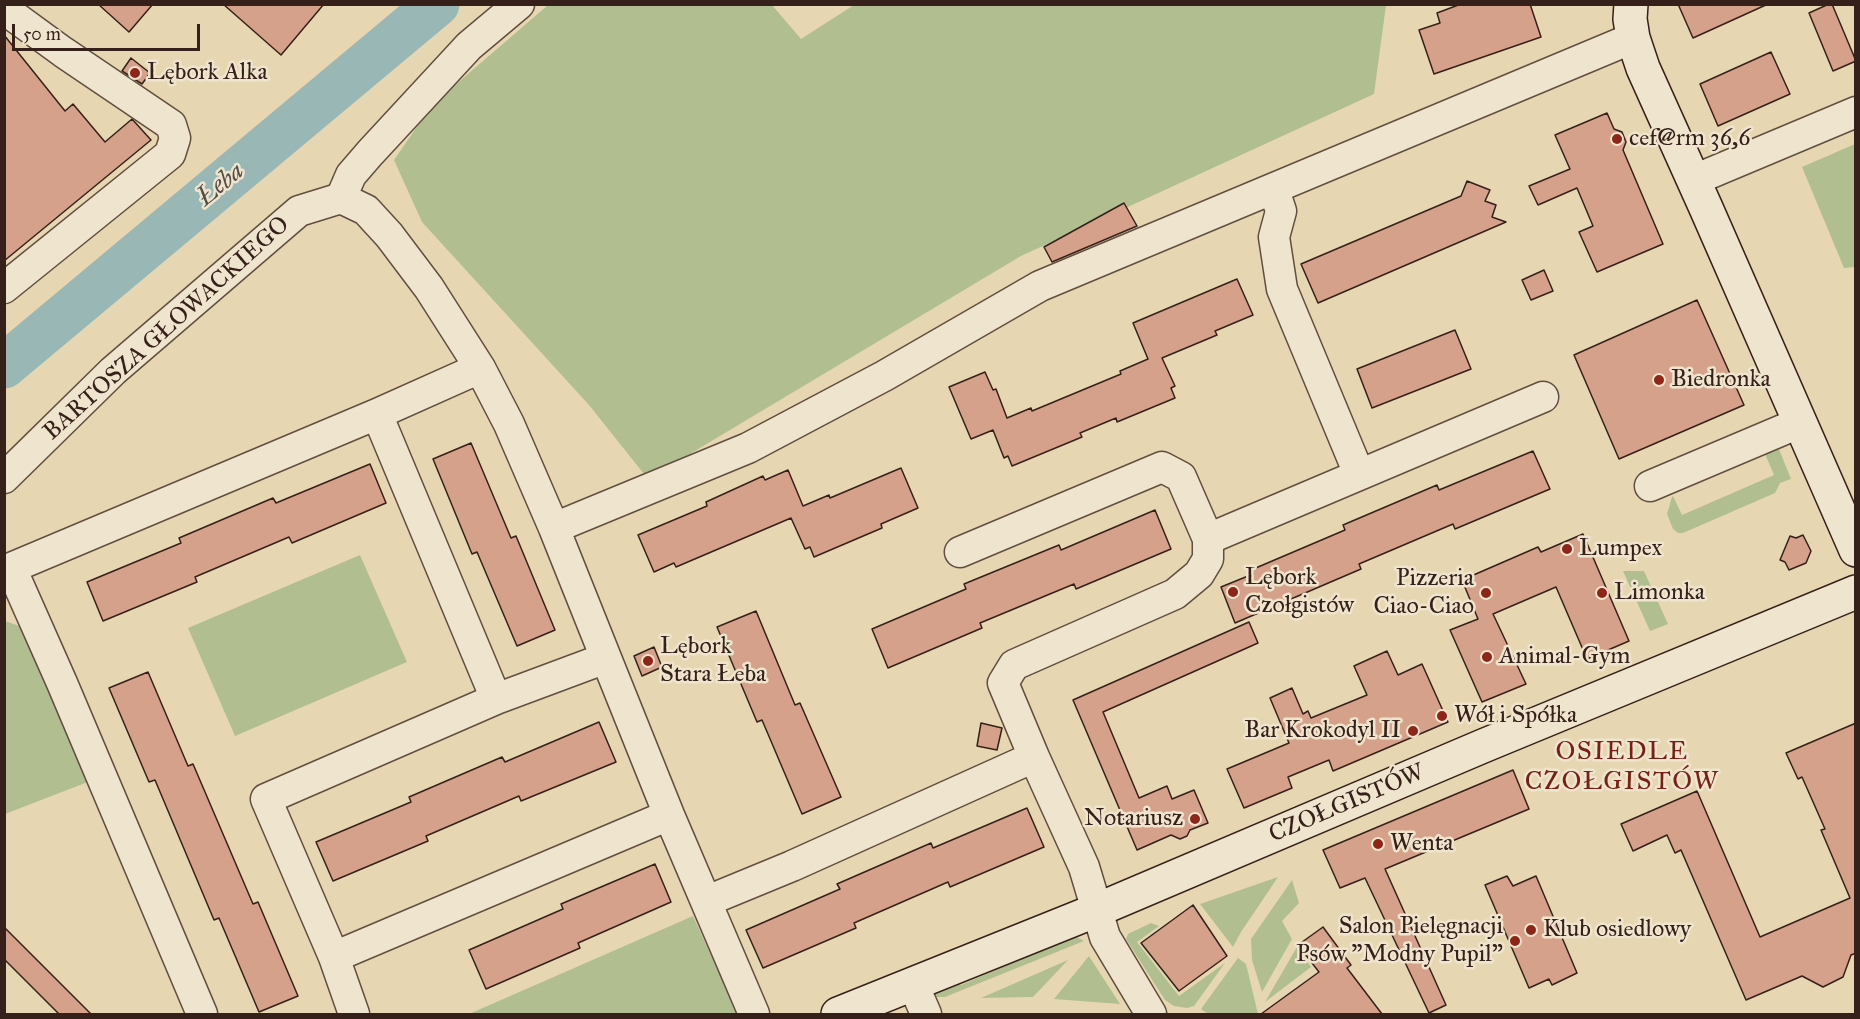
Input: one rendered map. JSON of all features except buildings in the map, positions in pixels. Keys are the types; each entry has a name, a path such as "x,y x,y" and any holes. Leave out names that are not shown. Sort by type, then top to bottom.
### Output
{"street":[{"path":"519,4 469,46 378,145 351,175 341,198 366,210 389,235 429,288 480,368 509,424 554,528 669,814 754,1014"},
{"path":"1631,4 1630,19 1633,38 1643,68 1856,550"},
{"path":"4,9 171,125 175,138 170,154 4,288"},
{"path":"554,528 748,448 884,376 1040,286 1633,38"},
{"path":"1694,180 1856,112"},
{"path":"1274,190 1281,212 1274,237 1282,289 1359,474"},
{"name":"BARTOSZA GŁOWACKIEGO","path":"4,478 113,371 299,211 341,198"},
{"path":"202,1014 67,693 11,568 377,414 480,368"},
{"path":"1208,539 1543,397"},
{"path":"377,414 496,699"},
{"path":"1650,486 1799,423"},
{"path":"960,552 1162,467 1181,477 1208,539 1208,559 1199,574 1175,594 1014,665 1003,683 1034,758 1084,867 1105,937 1151,1014"},
{"name":"CZOŁGISTÓW","path":"838,1014 1097,910 1483,746 1856,592"},
{"path":"354,1014 334,957 266,799 496,699 606,658"},
{"path":"707,901 792,866 1034,758"},
{"path":"334,957 669,814"},
{"path":"913,984 926,1014"}],"green space":[{"path":"548,5 772,5 801,39 854,5 1386,5 1374,94 1021,256 668,467 644,474 589,405 422,222 394,160 432,105"},
{"path":"1855,144 1855,267 1844,268 1802,167"},
{"path":"1777,444 1791,479 1780,483 1775,493 1683,533 1678,533 1673,529 1667,514 1673,496 1682,515 1774,475 1763,449"},
{"path":"360,555 407,662 235,736 188,628"},
{"path":"1623,571 1644,571 1668,624 1650,631"},
{"path":"5,621 31,630 93,780 5,814"},
{"path":"1278,877 1241,932 1233,947 1200,904"},
{"path":"1292,880 1299,903 1282,921 1292,939 1262,992 1252,960 1251,939"},
{"path":"693,916 738,1014 469,1014"},
{"path":"1151,923 1159,926 1137,942 1179,996 1225,963 1194,1006 1187,1008 1174,1006 1165,1000 1126,939 1128,934"},
{"path":"1075,936 1084,941 945,997 934,997 937,991 956,982 961,985"},
{"path":"1297,947 1311,967 1265,1002"},
{"path":"1089,956 1120,1004 1054,999"},
{"path":"1238,958 1246,964 1258,1014 1208,1014 1201,1009"},
{"path":"1068,960 1033,997 981,998"}],"waterway":[{"name":"Łeba","path":"4,366 437,4"}],"place":[{"name":"Lębork Alka","path":"135,73"},
{"name":"cef@rm 36,6","path":"1617,139"},
{"name":"Biedronka","path":"1659,380"},
{"name":"Lumpex","path":"1567,549"},
{"name":"Lębork Czołgistów","path":"1233,592"},
{"name":"Pizzeria Ciao-Ciao","path":"1486,593"},
{"name":"Limonka","path":"1602,593"},
{"name":"Animal-Gym","path":"1487,657"},
{"name":"Lębork Stara Łeba","path":"648,661"},
{"name":"Wół i Spółka","path":"1442,716"},
{"name":"Bar Krokodyl II","path":"1413,731"},
{"name":"Notariusz","path":"1195,819"},
{"name":"Wenta","path":"1378,844"},
{"name":"Klub osiedlowy","path":"1531,930"},
{"name":"Salon Pielęgnacji Psów \"Modny Pupil\"","path":"1515,941"}],"district":[{"name":"OSIEDLE CZOŁGISTÓW","path":"1622,768"}]}
